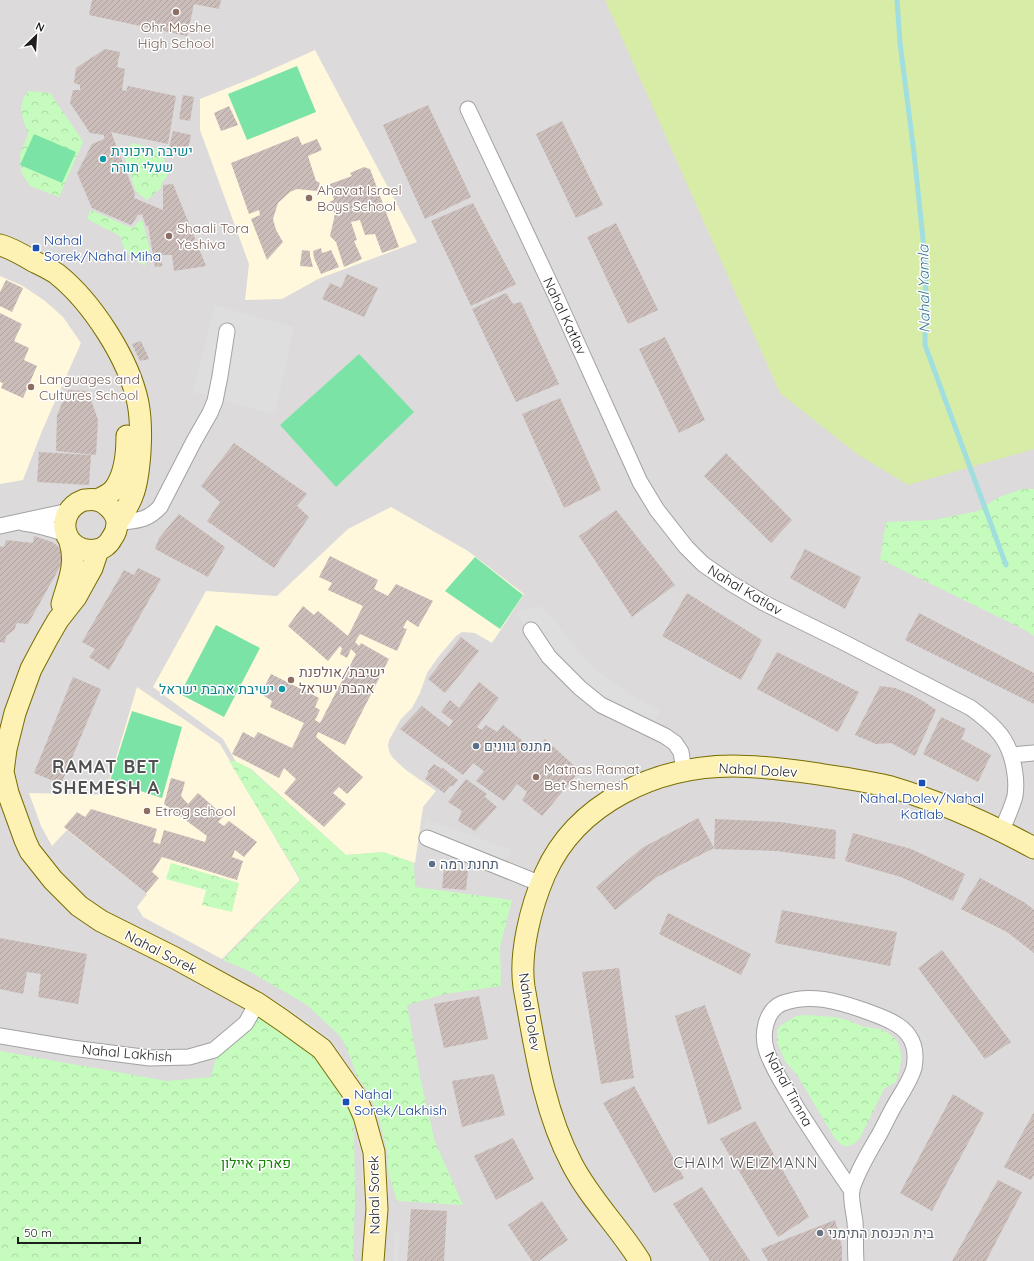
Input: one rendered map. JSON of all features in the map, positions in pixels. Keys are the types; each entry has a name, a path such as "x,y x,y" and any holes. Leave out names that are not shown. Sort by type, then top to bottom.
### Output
{"street":[{"name":"Nahal Katlav","path":"468,109 555,294 640,482 657,510 686,547 703,564 732,584 764,603 971,708 998,730 1012,755 1016,785 1015,796 1002,831"},
{"path":"0,245 22,254 55,273 71,286 85,301 104,328 131,378 138,404 141,437 140,456 134,494 117,523 112,539 104,547 98,550 88,551 82,549 68,538 50,528 35,524 7,524"},
{"path":"0,261 22,269 48,285 75,309 96,335 111,360 124,407 126,425 126,458 120,480 115,489 107,496 97,500 84,500 78,502 69,511 64,524 68,538"},
{"path":"117,523 146,519 154,514 160,507 215,401 227,331"},
{"path":"97,500 111,510 117,523"},
{"path":"7,524 69,511"},
{"name":"Nahal Sorek","path":"58,620 74,562 73,551 68,538"},
{"name":"Nahal Sorek","path":"98,550 92,568 79,591 47,638 22,691 15,712 2,772 25,840 30,851 53,880 79,906 101,921 175,958 257,1003 322,1049 355,1096 364,1116 374,1152 377,1209 373,1261"},
{"path":"531,630 549,657 580,688 601,705 666,736 675,743 681,752 684,771"},
{"path":"1012,755 1034,753"},
{"name":"Nahal Dolev","path":"640,1261 632,1247 592,1195 572,1164 552,1119 540,1073 522,976 523,953 530,920 541,884 549,866 574,830 605,803 636,786 684,771 733,766 771,768 846,778 889,787 934,802 1002,831 1034,848"},
{"path":"427,838 541,884"},
{"name":"Nahal Timna","path":"852,1191 830,1160 788,1092 767,1051 765,1028 770,1012 779,1005 790,1001 808,998 846,1004 889,1021 900,1027 909,1035 916,1055 913,1069 906,1086 866,1157 856,1178 852,1191 856,1261"},
{"name":"Nahal Lakhish","path":"0,1036 72,1048 150,1058 189,1057 214,1050 246,1023 257,1003"},
{"path":"830,1160 838,1166 844,1168 859,1163 866,1157"}],"shaded area":[{"name":"RAMAT BET SHEMESH A","path":"0,0 1034,0 1034,1261 0,1261"},
{"name":"Ahavat Israel Boys School","path":"315,50 417,242 318,279 282,299 245,300 249,264 200,130 200,99 255,77"},
{"name":"Languages and Cultures School","path":"0,276 23,286 45,301 63,317 81,343 42,431 23,480 0,484"},
{"path":"215,305 294,327 275,415 193,392"},
{"name":"ישיבת/אולפנת אהבת ישראל","path":"391,507 468,551 524,594 492,643 475,633 462,632 456,636 427,673 420,693 412,708 401,719 389,740 388,746 390,754 394,759 406,770 436,791 423,807 415,863 383,852 346,855 251,769 236,762 223,739 153,687 206,591 277,596 348,529"},
{"path":"539,606 553,619 590,665 625,691 660,711 650,727 599,698 533,640 516,613"},
{"name":"Etrog school","path":"137,687 220,744 300,880 222,959 143,917 137,907 147,894 67,830 52,846 41,826 29,793 105,795"},
{"path":"426,819 512,850 505,861 423,833"},
{"path":"290,1009 331,1039 367,1090 377,1111 387,1150 390,1194 385,1194 382,1151 287,1013"},
{"path":"358,1125 365,1154 368,1199 363,1199 361,1155 353,1126"},
{"path":"395,1232 400,1232 398,1261 393,1261"}],"green space":[{"path":"605,0 1034,0 1034,449 908,485 857,454 780,393"},
{"path":"297,66 316,112 247,140 228,94"},
{"path":"28,91 50,93 83,142 59,197 30,186 21,172 20,154 28,134 22,116 21,107 24,97"},
{"path":"34,134 76,152 62,183 20,165"},
{"path":"132,143 162,150 167,176 161,184 161,188 147,200 136,192 124,155"},
{"path":"91,210 132,228 142,219 150,250 145,258 145,266 128,254 123,247 120,236 87,219"},
{"path":"359,354 414,412 336,487 280,425"},
{"path":"1022,489 1034,489 1034,636 1023,629 880,559 886,522 934,520 978,511 997,498"},
{"path":"475,557 523,595 500,629 445,591"},
{"path":"216,625 260,648 224,717 180,694"},
{"path":"132,711 182,727 162,798 110,781"},
{"path":"229,761 235,761 249,768 346,855 384,852 414,863 415,887 512,900 500,947 501,986 445,994 407,1005 420,1077 435,1142 463,1205 397,1201 363,1092 345,1044 339,1035 307,1005 249,971 223,960 301,880"},
{"path":"171,863 239,883 232,912 202,905 206,890 166,879"},
{"name":"פארק איילון","path":"257,1013 316,1054 348,1100 354,1118 355,1202 353,1261 0,1261 0,1051 167,1081 211,1077 217,1054"},
{"path":"806,1015 840,1018 863,1026 879,1029 888,1033 899,1044 901,1058 896,1082 884,1089 860,1138 850,1146 840,1144 834,1137 797,1075 785,1061 777,1042 777,1030 780,1026 796,1016"}],"building":[{"path":"92,0 221,0 219,9 194,4 187,36 89,15"},
{"name":"ישיבה תיכונית שעלי תורה","path":"105,49 120,52 117,67 125,69 122,90 126,91 128,86 176,96 168,144 111,132 135,194 134,198 163,210 163,185 173,184 206,266 174,271 172,255 162,255 162,266 155,267 148,225 146,226 142,214 138,215 131,225 92,208 77,173 92,144 104,139 104,135 90,133 70,103 73,90 80,90 80,85 74,83 76,68"},
{"path":"183,95 194,97 190,121 179,119"},
{"path":"428,105 471,197 425,219 383,125"},
{"path":"229,106 238,125 221,131 214,113"},
{"path":"562,121 603,205 576,218 536,134"},
{"path":"173,131 191,135 187,153 169,148"},
{"path":"298,136 302,145 317,139 322,150 308,156 316,181 320,183 317,191 297,189 290,192 278,203 273,219 276,230 283,242 267,260 251,219 260,215 259,210 249,214 231,163"},
{"path":"364,167 370,169 399,247 382,253 375,234 365,235 360,220 351,222 357,240 354,241 362,259 344,267 336,242 330,236 335,214 329,202 334,200 330,184 352,176 350,173"},
{"path":"473,203 516,284 471,306 431,221"},
{"path":"616,223 658,310 628,324 587,237"},
{"path":"321,248 322,253 331,250 339,267 321,274 314,258 313,251"},
{"path":"302,250 310,251 313,267 300,266"},
{"path":"347,274 378,288 364,317 322,299 330,283 341,288"},
{"path":"6,280 23,288 12,312 0,306 0,292"},
{"path":"506,293 513,304 521,302 559,384 516,402 472,309"},
{"path":"0,313 22,324 14,341 29,348 24,360 37,366 23,398 1,388 3,383 0,382"},
{"path":"665,337 705,420 679,433 639,349"},
{"path":"141,341 149,359 140,361 132,344"},
{"path":"68,390 88,391 98,420 96,455 56,451 57,415"},
{"path":"560,398 601,490 564,508 522,414"},
{"path":"234,443 307,494 297,506 309,517 274,568 207,521 220,502 201,486"},
{"path":"39,452 91,455 89,485 37,482"},
{"path":"726,453 792,520 771,543 704,476"},
{"path":"616,510 675,585 632,617 579,536"},
{"path":"179,514 225,547 208,577 155,549 159,538"},
{"path":"34,536 52,542 58,546 63,556 62,563 28,624 17,623 14,630 6,636 5,643 0,642 0,546 4,547 6,540 33,543"},
{"path":"805,549 861,577 845,609 790,578"},
{"name":"ישיבת אהבת ישראל","path":"330,556 378,580 374,589 388,596 396,584 433,601 418,627 407,620 403,628 407,629 397,651 360,634 355,642 359,646 361,643 389,659 345,745 318,732 316,737 363,777 347,794 339,787 333,793 346,804 324,827 284,793 296,779 284,768 279,778 232,754 243,732 254,738 258,732 292,748 304,723 270,707 272,701 261,694 271,674 319,698 315,707 320,710 315,720 320,723 356,654 351,649 347,658 340,654 342,648 340,646 328,661 288,626 303,606 314,615 318,611 348,636 363,606 328,590 332,583 319,577"},
{"path":"138,568 161,579 109,670 89,657 95,649 82,642 124,570 134,575"},
{"path":"687,593 762,640 741,680 662,636"},
{"path":"919,613 1034,673 1034,704 905,640"},
{"path":"461,637 479,651 445,693 428,679"},
{"path":"777,652 859,692 838,732 757,689"},
{"path":"73,677 101,689 61,784 34,773"},
{"name":"מתנס גוונים","path":"479,682 499,698 477,727 482,730 486,725 497,732 503,725 536,752 545,739 580,771 542,816 522,800 527,792 517,784 504,801 476,781 484,771 473,763 463,775 400,729 422,706 449,727 453,721 441,712 450,700 459,708"},
{"path":"880,686 895,688 910,694 936,710 915,756 891,743 876,744 855,735"},
{"path":"941,717 966,729 961,739 991,755 978,782 923,754"},
{"path":"434,764 442,769 443,768 458,780 444,793 425,779 428,771"},
{"path":"171,778 185,782 181,796 188,804 198,793 224,816 218,822 224,826 229,821 257,842 244,857 235,850 232,857 243,861 237,880 162,857 152,872 159,878 146,893 64,827 77,812 85,817 91,809 157,829 153,842 160,844 164,830 205,842 207,836 164,804"},
{"path":"466,779 487,794 485,797 497,807 475,831 458,821 462,811 448,802"},
{"path":"698,818 714,848 657,877 615,910 596,887 642,848"},
{"path":"715,819 780,822 836,830 835,859 777,851 714,849"},
{"path":"853,833 911,849 965,874 953,901 901,877 845,861"},
{"name":"תחנת רמה","path":"444,868 468,871 466,890 442,888"},
{"path":"980,878 1024,902 1034,910 1034,953 1007,932 961,909"},
{"path":"782,910 897,932 890,966 775,943"},
{"path":"668,913 751,954 741,975 659,934"},
{"path":"0,938 87,954 78,1004 38,997 41,974 27,972 23,994 0,989"},
{"path":"942,950 1011,1042 985,1059 918,968"},
{"path":"619,968 634,1078 601,1084 582,972"},
{"path":"479,996 488,1039 444,1048 434,1004"},
{"path":"705,1005 742,1109 708,1125 675,1016"},
{"path":"494,1074 505,1115 462,1127 452,1081"},
{"path":"634,1086 684,1178 654,1193 603,1103"},
{"path":"953,1094 984,1113 932,1211 900,1193"},
{"path":"1034,1112 1034,1175 1031,1180 1004,1167"},
{"path":"755,1121 809,1217 778,1237 720,1139"},
{"path":"513,1138 534,1179 496,1200 474,1156"},
{"path":"998,1180 1022,1192 986,1261 952,1261"},
{"path":"702,1187 750,1261 710,1261 673,1204"},
{"path":"542,1201 568,1240 539,1261 532,1261 508,1225"},
{"path":"411,1209 447,1211 444,1261 407,1261"},
{"name":"בית הכנסת התימני","path":"835,1220 842,1247 842,1261 768,1261 761,1249"}],"waterway":[{"name":"Nahal Yamla","path":"897,0 900,43 914,153 926,268 925,345 1006,565"}],"place":[{"name":"Ohr Moshe High School","path":"176,12"},
{"name":"ישיבה תיכונית שעלי תורה","path":"103,159"},
{"name":"Ahavat Israel Boys School","path":"309,198"},
{"name":"Shaali Tora Yeshiva","path":"169,236"},
{"name":"Nahal Sorek/Nahal Miha","path":"36,248"},
{"name":"Languages and Cultures School","path":"31,387"},
{"name":"ישיבת/אולפנת אהבת ישראל","path":"291,680"},
{"name":"ישיבת אהבת ישראל","path":"282,689"},
{"name":"מתנס גוונים","path":"476,746"},
{"name":"Matnas Ramat Bet Shemesh","path":"536,777"},
{"name":"Nahal Dolev/Nahal Katlab","path":"922,783"},
{"name":"Etrog school","path":"147,811"},
{"name":"תחנת רמה","path":"432,864"},
{"name":"Nahal Sorek/Lakhish","path":"346,1102"},
{"name":"בית הכנסת התימני","path":"820,1233"}],"district":[{"name":"RAMAT BET SHEMESH A","path":"106,777"},
{"name":"CHAIM WEIZMANN","path":"746,1163"}]}
